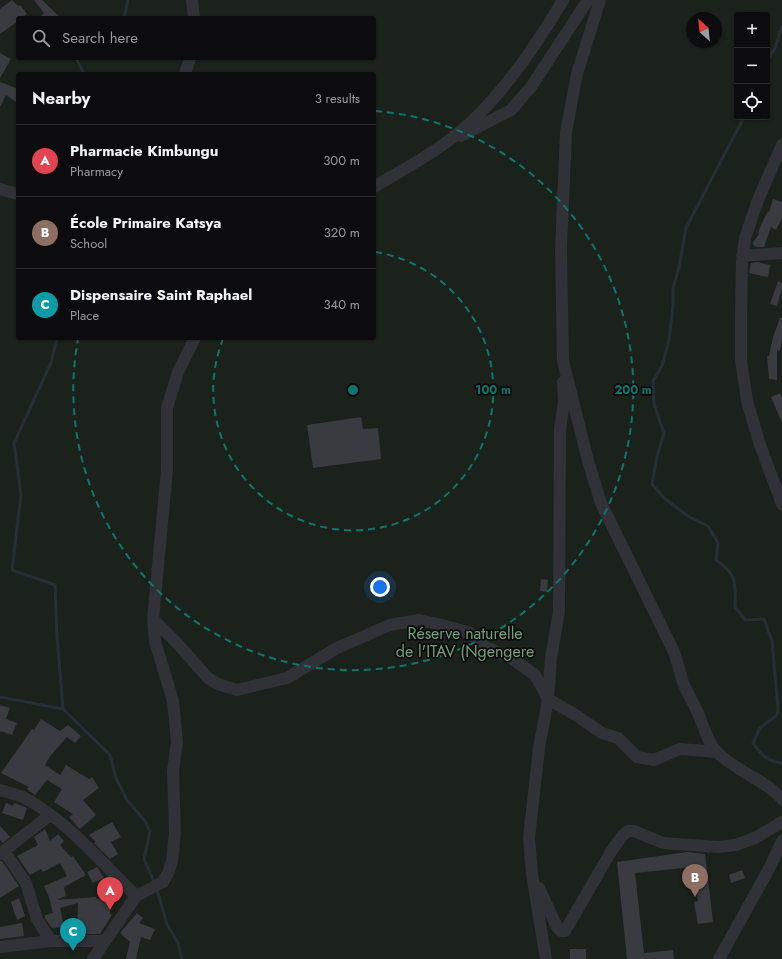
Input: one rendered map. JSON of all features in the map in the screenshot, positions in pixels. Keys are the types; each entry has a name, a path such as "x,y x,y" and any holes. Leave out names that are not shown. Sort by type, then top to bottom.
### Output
{"street":[{"path":"192,0 194,16"},
{"path":"444,144 469,124 496,97 551,21 564,0"},
{"path":"376,186 444,144 483,126 511,110 532,87 588,0"},
{"path":"546,959 532,874 529,838 531,804 548,699 551,658 559,612 560,429 564,402 561,249 566,132 577,74 600,0"},
{"path":"186,72 189,60"},
{"path":"782,145 758,200 745,238 742,256 741,360 747,402 760,445 782,504"},
{"path":"0,189 16,193"},
{"path":"742,256 782,253"},
{"path":"93,959 136,896 157,885 168,873 172,861 175,834 173,771 177,742 173,701 155,641 153,619 167,470 167,408 178,372 194,340"},
{"path":"564,361 590,467 601,503 676,657 683,683 700,717 706,736 717,752 743,772 772,788 782,799"},
{"path":"153,619 208,678 218,684 237,690 287,678 337,648 367,634 390,625 419,620 470,633 484,646 511,658 535,675 548,699 602,733 618,738 637,757 654,760 680,749 717,752"},
{"path":"0,790 22,797 50,815 79,839 136,896"},
{"path":"50,815 2,853 26,883 37,918 51,941"},
{"path":"532,874 557,927 561,931 565,930 612,850 623,835 628,831 634,831 663,843 718,847 736,845 755,838 782,822"},
{"path":"719,959 770,867 782,841"},
{"path":"0,947 51,941 105,941"}],"green space":[{"name":"Réserve naturelle de l'ITAV (Ngengere","path":"0,0 782,0 782,959 0,959"}],"building":[{"path":"12,0 18,6 20,5 27,14 24,16 16,16 16,22 0,34 0,9"},
{"path":"34,0 42,0 59,16 41,16 44,13"},
{"path":"0,53 11,59 0,78"},
{"path":"0,82 16,88 16,102 6,95 0,107"},
{"path":"773,199 782,202 782,218 776,230 771,227 764,247 757,247 752,244 759,234 761,225 768,211 769,212"},
{"path":"757,262 770,265 768,277 749,273 751,263"},
{"path":"778,281 782,283 782,288 777,306 770,304"},
{"path":"780,318 782,318 782,339 780,351 777,350 777,380 769,379 767,356 769,356 773,337"},
{"path":"780,393 782,399 782,423 771,397"},
{"path":"361,417 363,429 378,428 381,459 313,468 307,425"},
{"path":"541,579 548,580 547,592 540,591"},
{"path":"0,705 10,708 6,719 17,723 12,735 1,731 0,732"},
{"path":"41,719 60,731 68,725 81,736 75,743 67,737 51,755 45,765 60,775 66,765 89,779 92,777 99,788 83,800 96,815 80,829 69,817 73,814 54,802 62,789 47,780 35,795 27,789 29,787 1,773 32,729 34,730"},
{"path":"6,803 13,806 14,803 27,808 23,820 2,813"},
{"path":"112,822 121,837 111,842 118,854 110,859 94,843 96,842 89,835"},
{"path":"0,826 10,837 3,843 0,840"},
{"path":"45,829 50,841 58,834 64,841 60,845 71,857 73,856 86,875 64,887 66,896 56,900 96,897 97,899 109,898 110,914 112,915 100,934 87,934 77,931 78,903 60,908 64,927 52,928 45,918 45,915 53,913 49,897 44,886 67,876 60,863 43,872 41,869 30,875 17,856 38,845 34,837"},
{"path":"687,852 705,854 713,922 698,924 694,902 698,901 693,867 635,873 644,953 673,950 674,959 627,959 617,862"},
{"path":"0,861 2,861 19,886 0,898"},
{"path":"97,867 104,878 93,883 87,872"},
{"path":"742,870 745,878 731,883 729,875"},
{"path":"19,898 25,916 17,920 11,902"},
{"path":"137,913 143,918 139,923 155,929 150,940 141,937 136,959 126,959 130,942 120,933"},
{"path":"22,923 24,936 0,939 0,927"},
{"path":"570,949 586,949 586,959 570,959"}],"waterway":[{"path":"124,16 128,0"},
{"path":"770,56 775,48 782,26"},
{"path":"77,60 83,72"},
{"path":"742,120 686,228 679,267 673,288 673,306 669,340 662,366 653,381 654,404 664,433 657,456 652,484 664,498 689,517 708,526 718,543 716,560 728,570 734,580 735,607 745,620 764,619 772,641 778,708 777,715 760,728 753,743 765,757 782,763"},
{"path":"57,340 51,363 14,443 21,494 12,570 55,585 57,637 63,709"},
{"path":"0,697 63,709 110,755 116,778 127,800 145,821 150,832 144,859 154,882"},
{"path":"157,890 167,924 178,943 182,959"}],"place":[{"name":"École Primaire Katsya","path":"695,897"},
{"name":"Pharmacie Kimbungu","path":"110,910"},
{"name":"Dispensaire Saint Raphael","path":"73,951"}]}
